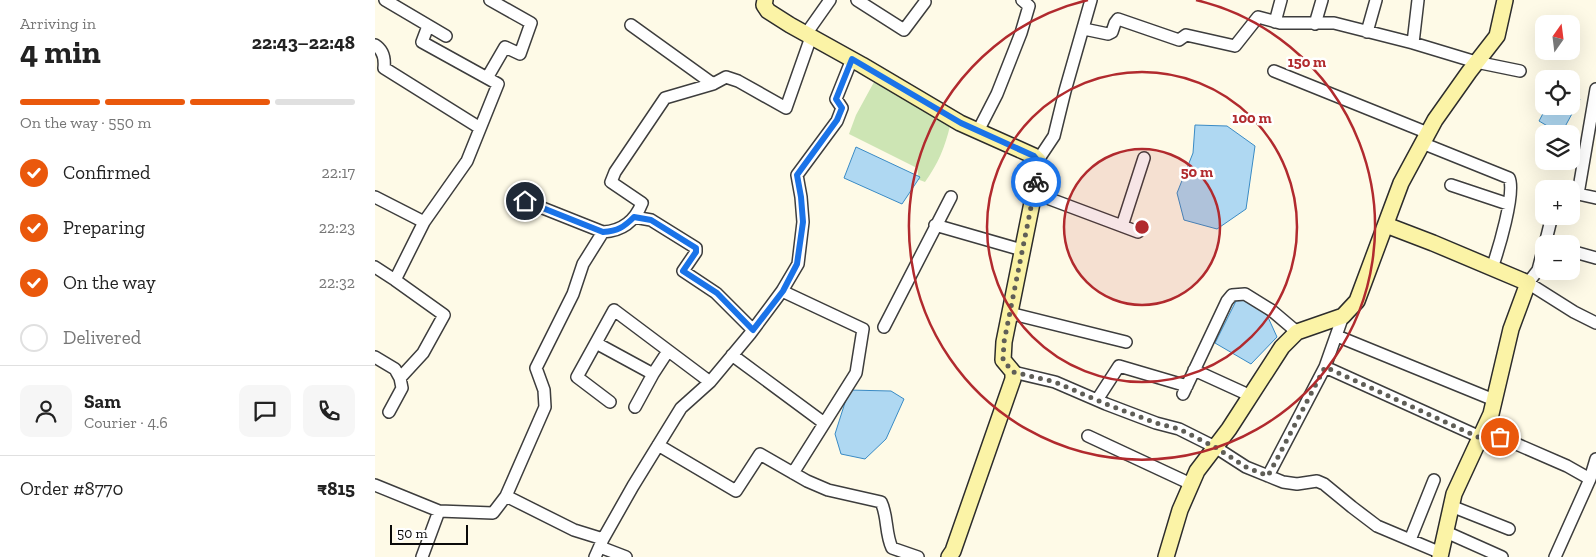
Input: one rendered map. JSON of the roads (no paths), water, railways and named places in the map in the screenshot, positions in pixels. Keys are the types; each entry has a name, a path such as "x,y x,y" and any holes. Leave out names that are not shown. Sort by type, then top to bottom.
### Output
{"street":[{"path":"385,0 446,36"},
{"path":"487,78 505,47 519,54 531,23 490,0"},
{"path":"765,0 768,11 809,36 961,123 1034,156 1038,160 1039,168 1004,342 1003,360 1013,372 1055,382 1156,423 1179,429 1215,447 1246,467 1283,482 1297,484 1317,481 1324,484 1377,526 1440,555 1454,494 1491,414 1511,329 1528,283 1535,273"},
{"path":"525,201 603,232 623,228 639,211 642,203 611,182 615,172 665,98 713,84 727,77 738,81 786,108 809,36 831,0"},
{"path":"857,0 904,30 925,2"},
{"path":"978,131 997,94 1029,8 1022,0"},
{"path":"1038,160 1054,136 1091,0"},
{"path":"1275,22 1281,0"},
{"path":"1315,24 1321,0"},
{"path":"1367,32 1376,0"},
{"path":"1413,43 1419,0"},
{"path":"1268,476 1325,367 1343,316 1357,301 1401,183 1435,120 1497,36 1505,0"},
{"path":"1084,29 1108,34 1112,32 1118,19 1179,40 1186,35 1235,46 1258,17 1280,23 1334,23 1413,43 1476,62 1520,71"},
{"path":"631,25 713,84"},
{"path":"395,280 424,222 467,160 498,84 422,42 428,26"},
{"path":"375,45 379,47 385,58 384,68 480,128"},
{"path":"599,547 681,408 710,382 753,330 783,291 797,264 803,222 797,175 837,120 842,108 836,99 852,59"},
{"path":"1274,71 1425,138 1509,178 1511,183 1508,204 1500,245 1493,268"},
{"path":"1578,180 1596,88"},
{"path":"1121,226 1144,158"},
{"path":"1451,185 1508,204"},
{"path":"1034,193 1138,232"},
{"path":"884,327 951,196"},
{"path":"1580,196 1596,198"},
{"path":"375,197 424,222"},
{"path":"634,217 651,220 696,248 696,252 683,271 717,293 753,330"},
{"path":"935,225 1022,250"},
{"path":"1386,225 1528,283 1574,312 1596,323"},
{"path":"375,485 439,512 493,513 506,496 545,407 544,390 536,368 573,294 583,264 603,232"},
{"path":"1580,254 1596,258"},
{"path":"375,267 444,315 423,353 400,378"},
{"path":"783,291 863,329 856,373 793,473"},
{"path":"1097,400 1119,366 1185,390 1227,301 1233,295 1245,294 1271,310 1297,332"},
{"path":"610,402 577,378 614,310 710,382"},
{"path":"1009,313 1126,342"},
{"path":"1166,557 1180,510 1197,471 1229,429 1282,348 1297,332 1343,316"},
{"path":"1337,336 1494,400"},
{"path":"596,343 653,374"},
{"path":"635,407 668,351"},
{"path":"732,355 825,423"},
{"path":"375,357 395,369 400,378 402,388 389,412"},
{"path":"1325,367 1482,434 1567,466 1590,479"},
{"path":"1195,370 1251,396"},
{"path":"949,557 1010,391 1013,372"},
{"path":"1088,436 1191,484"},
{"path":"658,445 736,491 759,454 828,490 881,502 885,510 889,540 892,548 918,557"},
{"path":"1555,557 1590,479 1596,459"},
{"path":"1410,540 1434,480"},
{"path":"506,496 574,530 599,547 626,557"},
{"path":"1451,506 1509,529"},
{"path":"422,557 439,512"},
{"path":"1446,532 1503,557"}],"water":[{"path":"1542,115 1571,115 1566,125 1546,125 1539,121"},
{"path":"1195,125 1227,126 1255,146 1246,209 1217,229 1184,220 1177,193 1193,153"},
{"path":"856,147 920,177 902,204 844,178"},
{"path":"1239,295 1267,315 1277,337 1251,364 1215,343"},
{"path":"849,390 891,391 904,399 886,439 865,459 841,454 835,434"}]}
